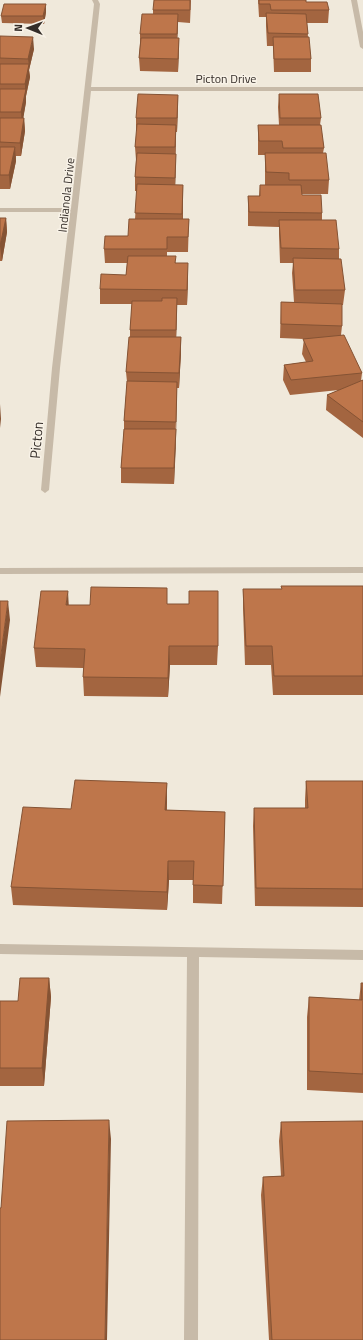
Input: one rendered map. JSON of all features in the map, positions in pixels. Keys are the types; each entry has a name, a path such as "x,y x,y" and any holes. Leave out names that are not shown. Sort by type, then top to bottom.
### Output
{"street":[{"name":"Indianola Drive","path":"53,392 76,210 89,89 97,4 95,0"},
{"path":"354,0 363,47"},
{"name":"Picton Drive","path":"89,89 363,89"},
{"path":"0,210 76,210"},
{"name":"Picton","path":"45,490 53,392"},
{"path":"0,571 363,570"},
{"path":"0,949 363,955"},
{"path":"191,1340 193,952"}],"building":[{"path":"154,0 190,0 190,10 153,10"},
{"path":"259,0 306,0 306,2 327,2 329,10 271,10 270,4 259,4"},
{"path":"4,4 46,4 43,16 1,16"},
{"path":"266,13 306,14 308,34 268,33"},
{"path":"142,14 178,14 177,34 140,34"},
{"path":"0,36 33,37 28,59 0,58"},
{"path":"273,37 309,37 311,59 274,59"},
{"path":"141,38 179,38 178,59 139,58"},
{"path":"0,64 29,64 25,84 0,84"},
{"path":"0,89 26,89 21,112 0,112"},
{"path":"138,94 178,95 177,118 136,118"},
{"path":"279,94 318,94 321,118 280,118"},
{"path":"0,118 24,118 20,143 0,142"},
{"path":"137,124 176,125 175,147 135,147"},
{"path":"258,125 321,125 324,148 283,148 282,141 259,141"},
{"path":"0,147 15,147 9,175 0,175"},
{"path":"137,153 176,154 175,178 135,177"},
{"path":"265,153 326,153 329,180 289,180 289,173 266,172"},
{"path":"137,184 183,185 182,214 135,213"},
{"path":"260,185 301,185 302,195 321,195 322,213 249,212 248,196 260,196"},
{"path":"0,218 6,218 0,246"},
{"path":"129,219 189,219 188,237 167,237 167,249 104,249 105,236 128,236"},
{"path":"279,220 336,220 339,249 281,248"},
{"path":"128,256 176,256 175,263 188,263 187,290 100,289 101,274 126,275"},
{"path":"293,258 341,259 345,290 295,290"},
{"path":"162,298 177,298 176,330 130,330 132,301 162,301"},
{"path":"281,302 342,304 342,326 281,324"},
{"path":"344,335 362,373 291,380 284,365 313,361 303,339"},
{"path":"129,337 181,337 179,373 126,372"},
{"path":"363,380 363,422 327,395"},
{"path":"127,381 177,382 176,422 124,421"},
{"path":"124,429 176,429 174,468 121,468"},
{"path":"281,586 363,586 363,676 274,676 272,646 246,646 243,589 282,589"},
{"path":"91,587 167,588 167,604 189,604 189,591 218,591 218,646 169,646 168,678 83,677 85,649 34,648 41,591 68,591 66,605 90,605"},
{"path":"0,601 8,601 0,662"},
{"path":"75,780 167,783 165,810 225,812 223,886 193,885 194,861 168,861 167,892 11,887 23,807 71,809"},
{"path":"306,781 363,781 363,889 256,888 254,808 308,808"},
{"path":"20,978 49,978 42,1068 0,1068 0,1001 18,1001"},
{"path":"361,983 363,983 363,1074 309,1071 309,997 362,1000"},
{"path":"109,1120 105,1340 0,1340 0,1208 7,1121"},
{"path":"363,1121 363,1340 272,1340 263,1177 284,1176 281,1122"}]}
